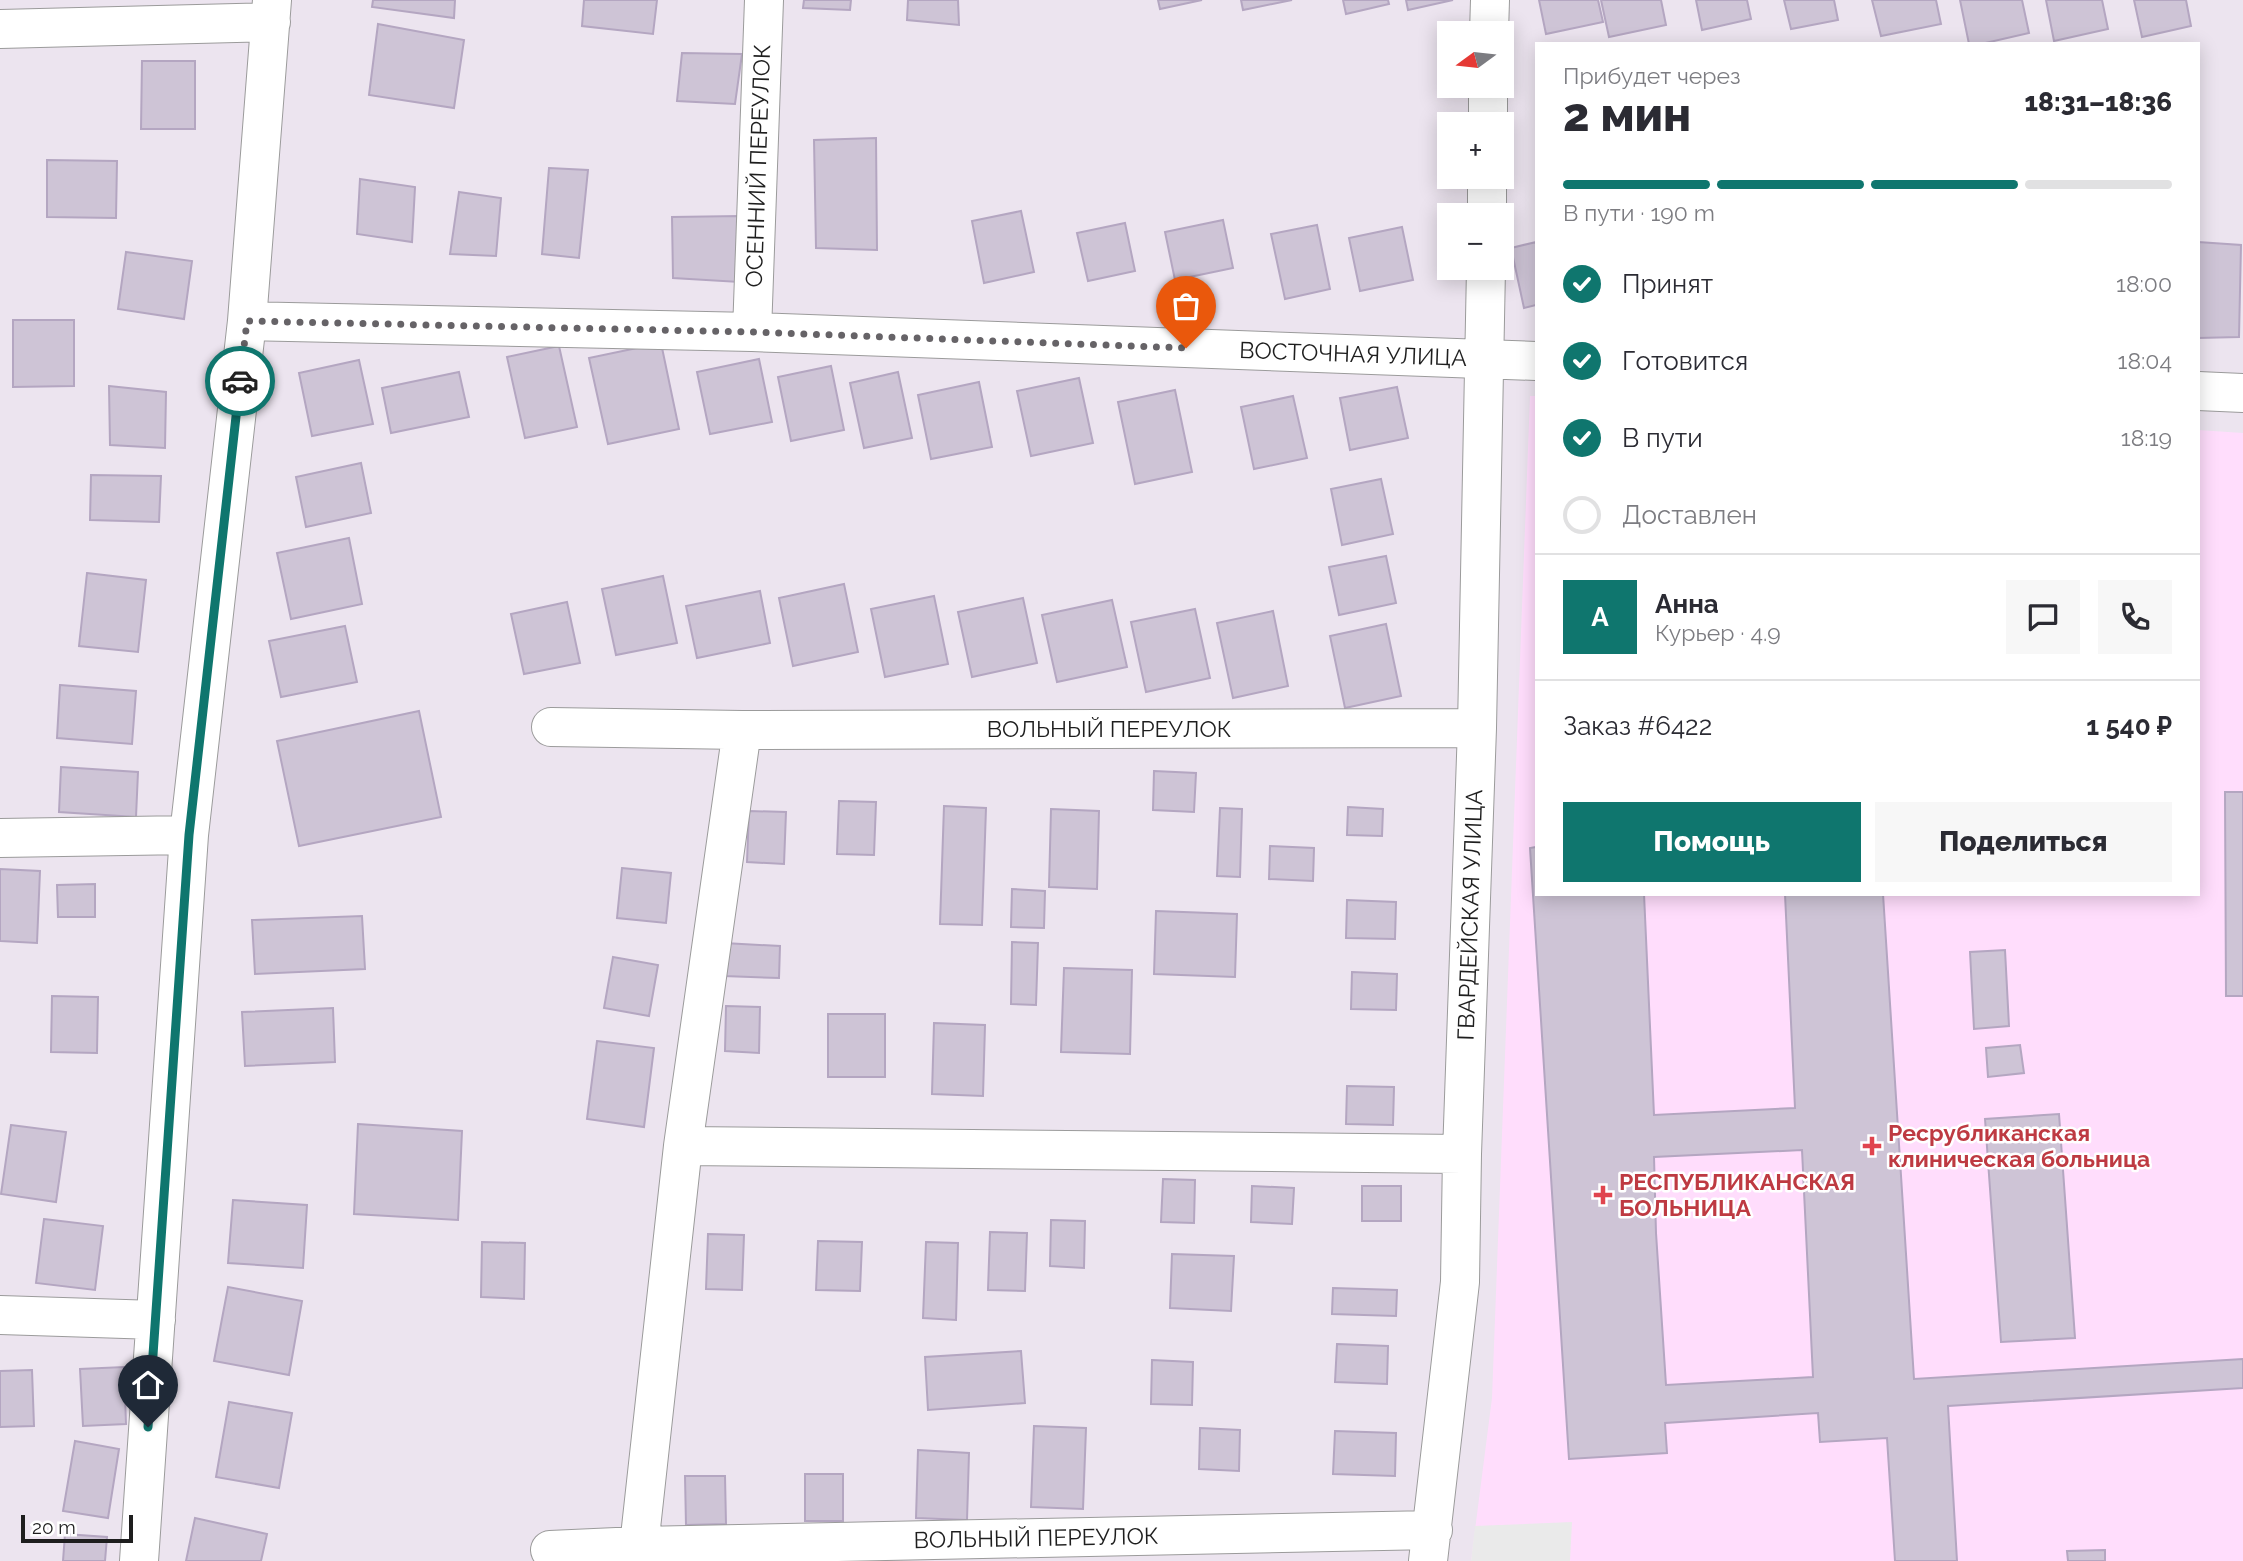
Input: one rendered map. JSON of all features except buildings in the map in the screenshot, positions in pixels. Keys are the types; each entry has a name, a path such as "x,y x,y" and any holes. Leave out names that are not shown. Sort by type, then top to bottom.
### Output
{"street":[{"name":"ОСЕННИЙ ПЕРЕУЛОК","path":"751,332 764,0"},
{"path":"1489,21 1490,0"},
{"path":"0,29 272,11 247,321 189,835 139,1561"},
{"name":"ГВАРДЕЙСКАЯ УЛИЦА","path":"1431,1545 1460,1282 1477,727 1486,280"},
{"name":"ВОСТОЧНАЯ УЛИЦА","path":"247,321 751,332 1535,361"},
{"path":"2200,390 2243,393"},
{"name":"ВОЛЬНЫЙ ПЕРЕУЛОК","path":"551,727 742,730 1477,727"},
{"path":"639,1546 683,1146 742,730"},
{"path":"0,838 189,835"},
{"path":"683,1146 1462,1154"},
{"path":"0,1315 156,1320"},
{"name":"ВОЛЬНЫЙ ПЕРЕУЛОК","path":"550,1550 639,1546 1431,1545"}],"shaded area":[{"name":"Ресрубликанская клиническая больница","path":"1530,396 1535,396 1535,896 2200,896 2200,430 2243,433 2243,1561 1471,1561 1492,1398"},
{"path":"1572,1522 1570,1561 1471,1561 1475,1526"}],"way so far":[{"path":"240,381 247,321 751,332 1186,348"}],"place":[{"name":"Ресрубликанская клиническая больница","path":"1872,1146"},
{"name":"РЕСПУБЛИКАНСКАЯ БОЛЬНИЦА","path":"1603,1195"}],"route":[{"path":"148,1427 189,835 240,381"}]}
